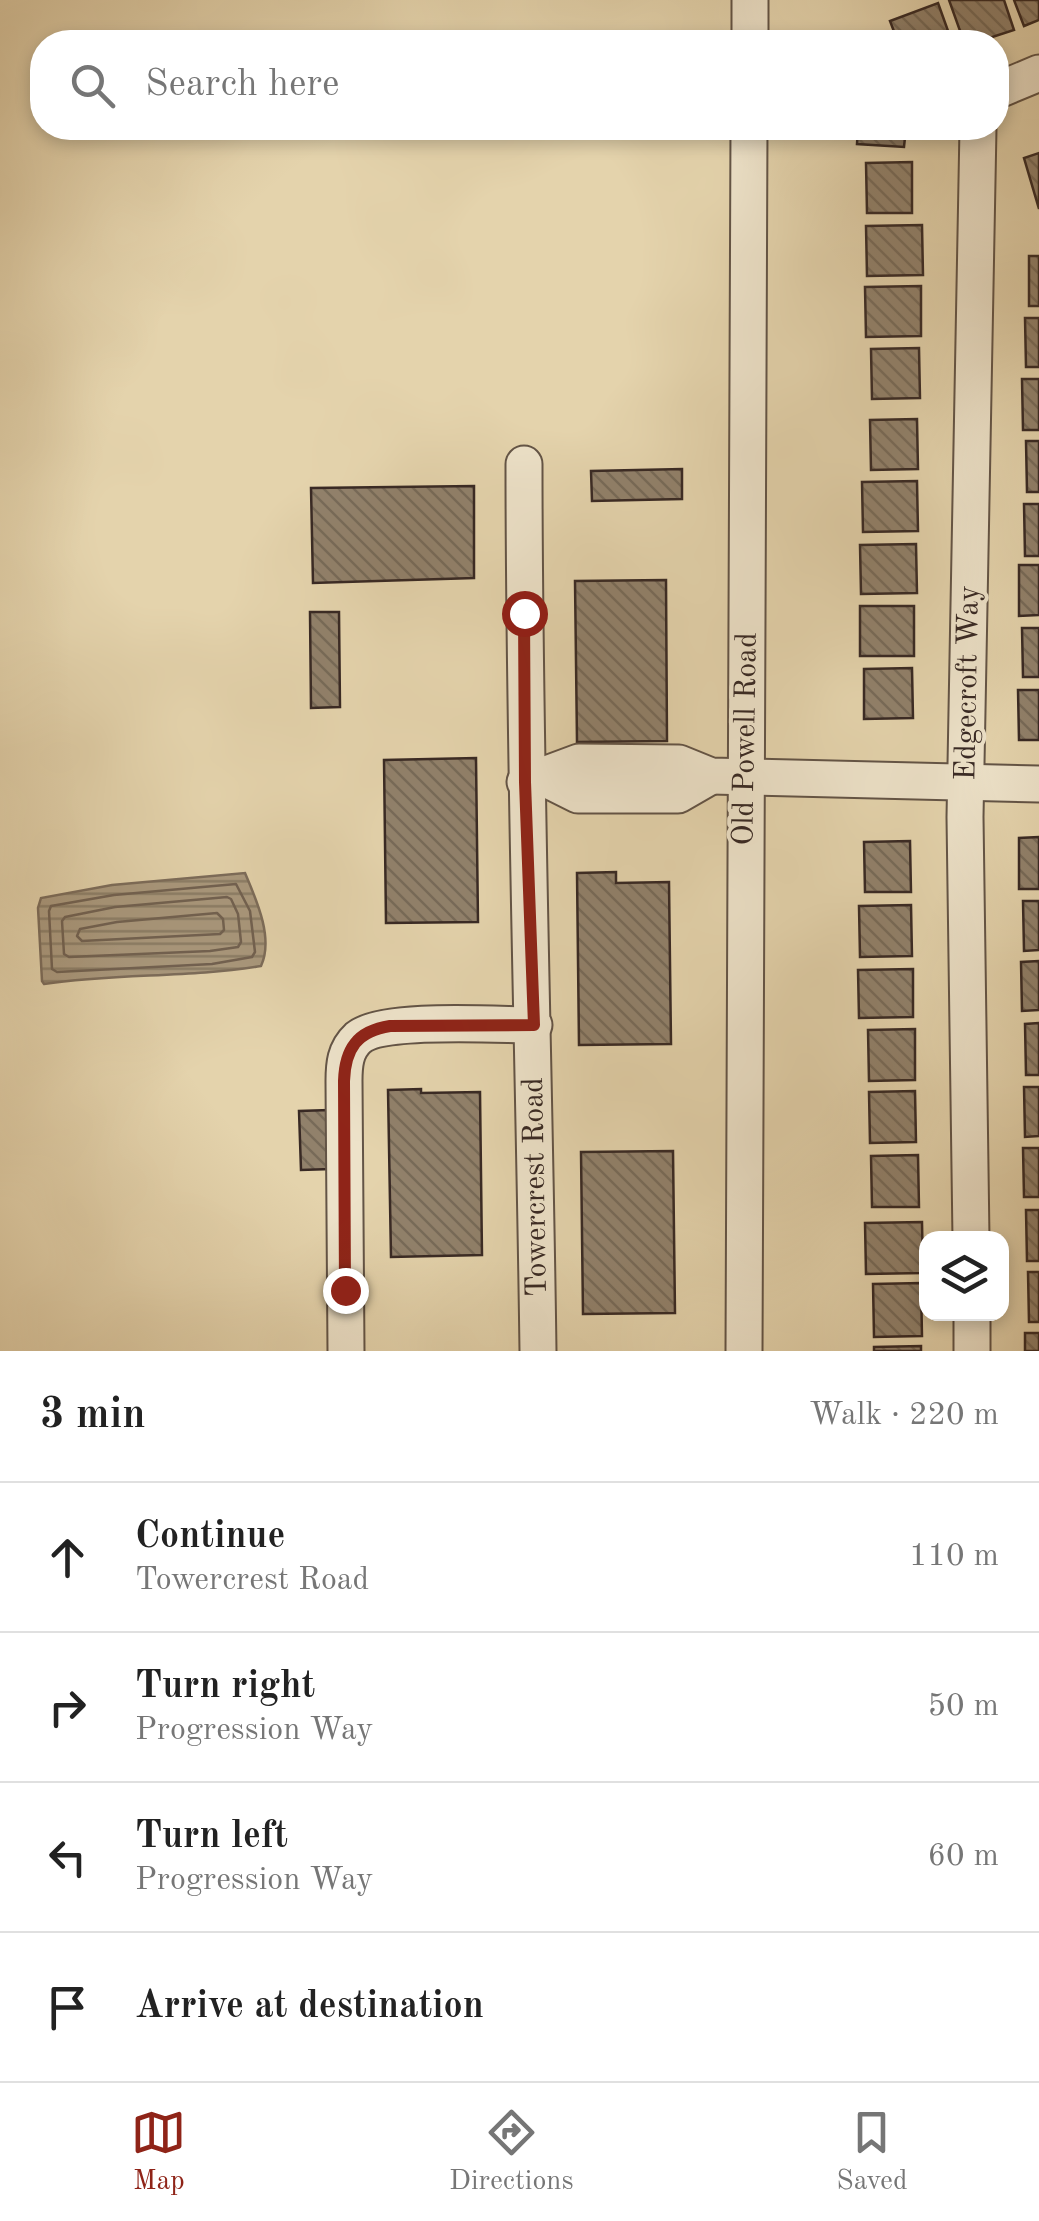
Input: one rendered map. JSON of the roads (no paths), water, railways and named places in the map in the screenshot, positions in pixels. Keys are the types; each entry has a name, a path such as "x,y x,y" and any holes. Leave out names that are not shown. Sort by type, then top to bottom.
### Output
{"street":[{"path":"750,0 750,30"},
{"path":"1009,85 1039,74"},
{"name":"Old Powell Road","path":"744,1351 728,776 750,429 749,140"},
{"name":"Edgecroft Way","path":"971,1231 966,784 978,140"},
{"name":"Towercrest Road","path":"524,464 535,780 538,1351"},
{"path":"535,780 578,795 678,795 728,776 1039,784"},
{"path":"346,1351 344,1059 348,1051 375,1028 534,1025"},
{"path":"972,1321 972,1351"}],"water":[{"path":"245,873 265,931 261,966 44,984 42,981 38,908 41,898 112,885"}]}
